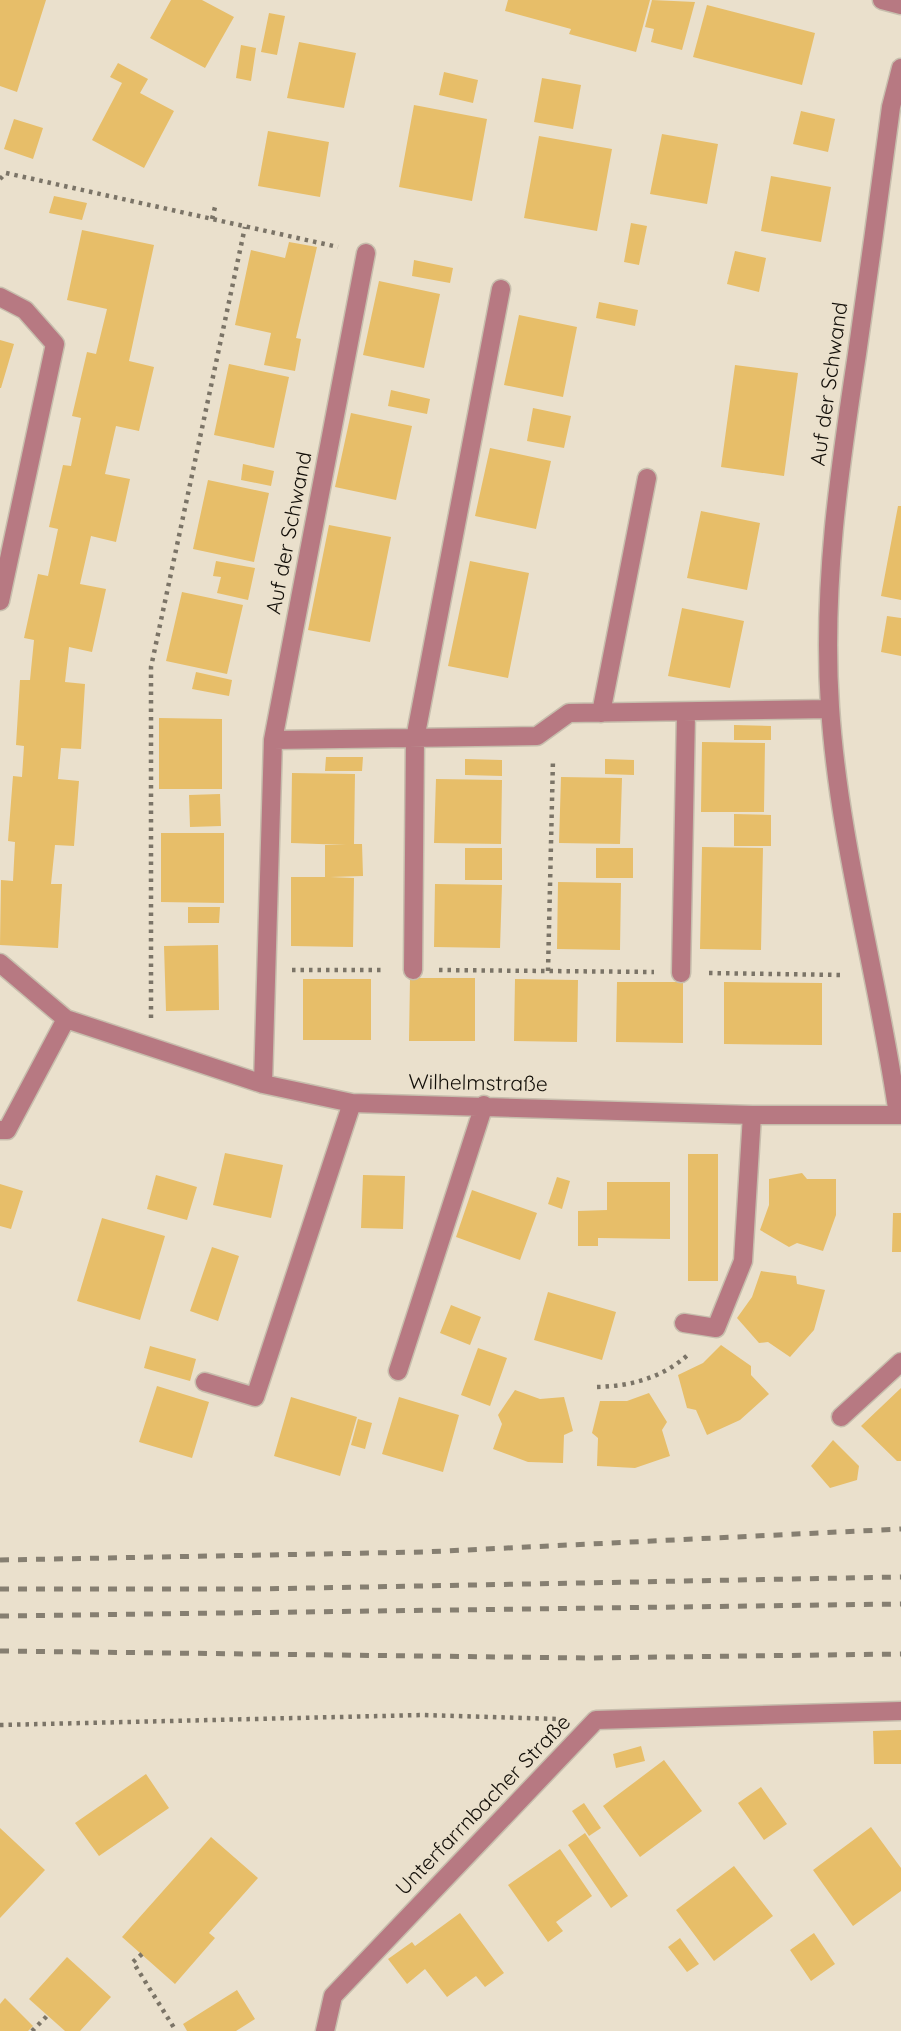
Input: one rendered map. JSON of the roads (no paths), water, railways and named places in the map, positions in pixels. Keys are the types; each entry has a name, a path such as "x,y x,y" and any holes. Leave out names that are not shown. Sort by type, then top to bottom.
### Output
{"street":[{"path":"882,0 901,5"},
{"name":"Auf der Schwand","path":"900,1115 851,868 830,709 827,602 834,510 891,107 901,68"},
{"name":"Auf der Schwand","path":"263,1084 273,740 366,253"},
{"path":"413,970 415,739 501,289"},
{"path":"0,297 25,310 55,344 0,601"},
{"path":"601,713 647,478"},
{"path":"273,740 537,736 569,713 830,709"},
{"path":"681,973 686,713"},
{"name":"Wilhelmstraße","path":"0,963 66,1019 263,1084 352,1103 752,1115 900,1115"},
{"path":"0,1130 7,1130 66,1019"},
{"path":"205,1382 256,1396 352,1103"},
{"path":"398,1371 484,1105"},
{"path":"684,1323 716,1328 743,1261 752,1115"},
{"path":"841,1417 901,1362"},
{"name":"Unterfarrnbacher Straße","path":"325,2031 332,1996 596,1720 901,1711"}],"railway":[{"path":"0,1560 424,1552 901,1529"},
{"path":"0,1589 256,1589 901,1577"},
{"path":"0,1616 901,1604"},
{"path":"0,1651 588,1658 901,1654"}]}
